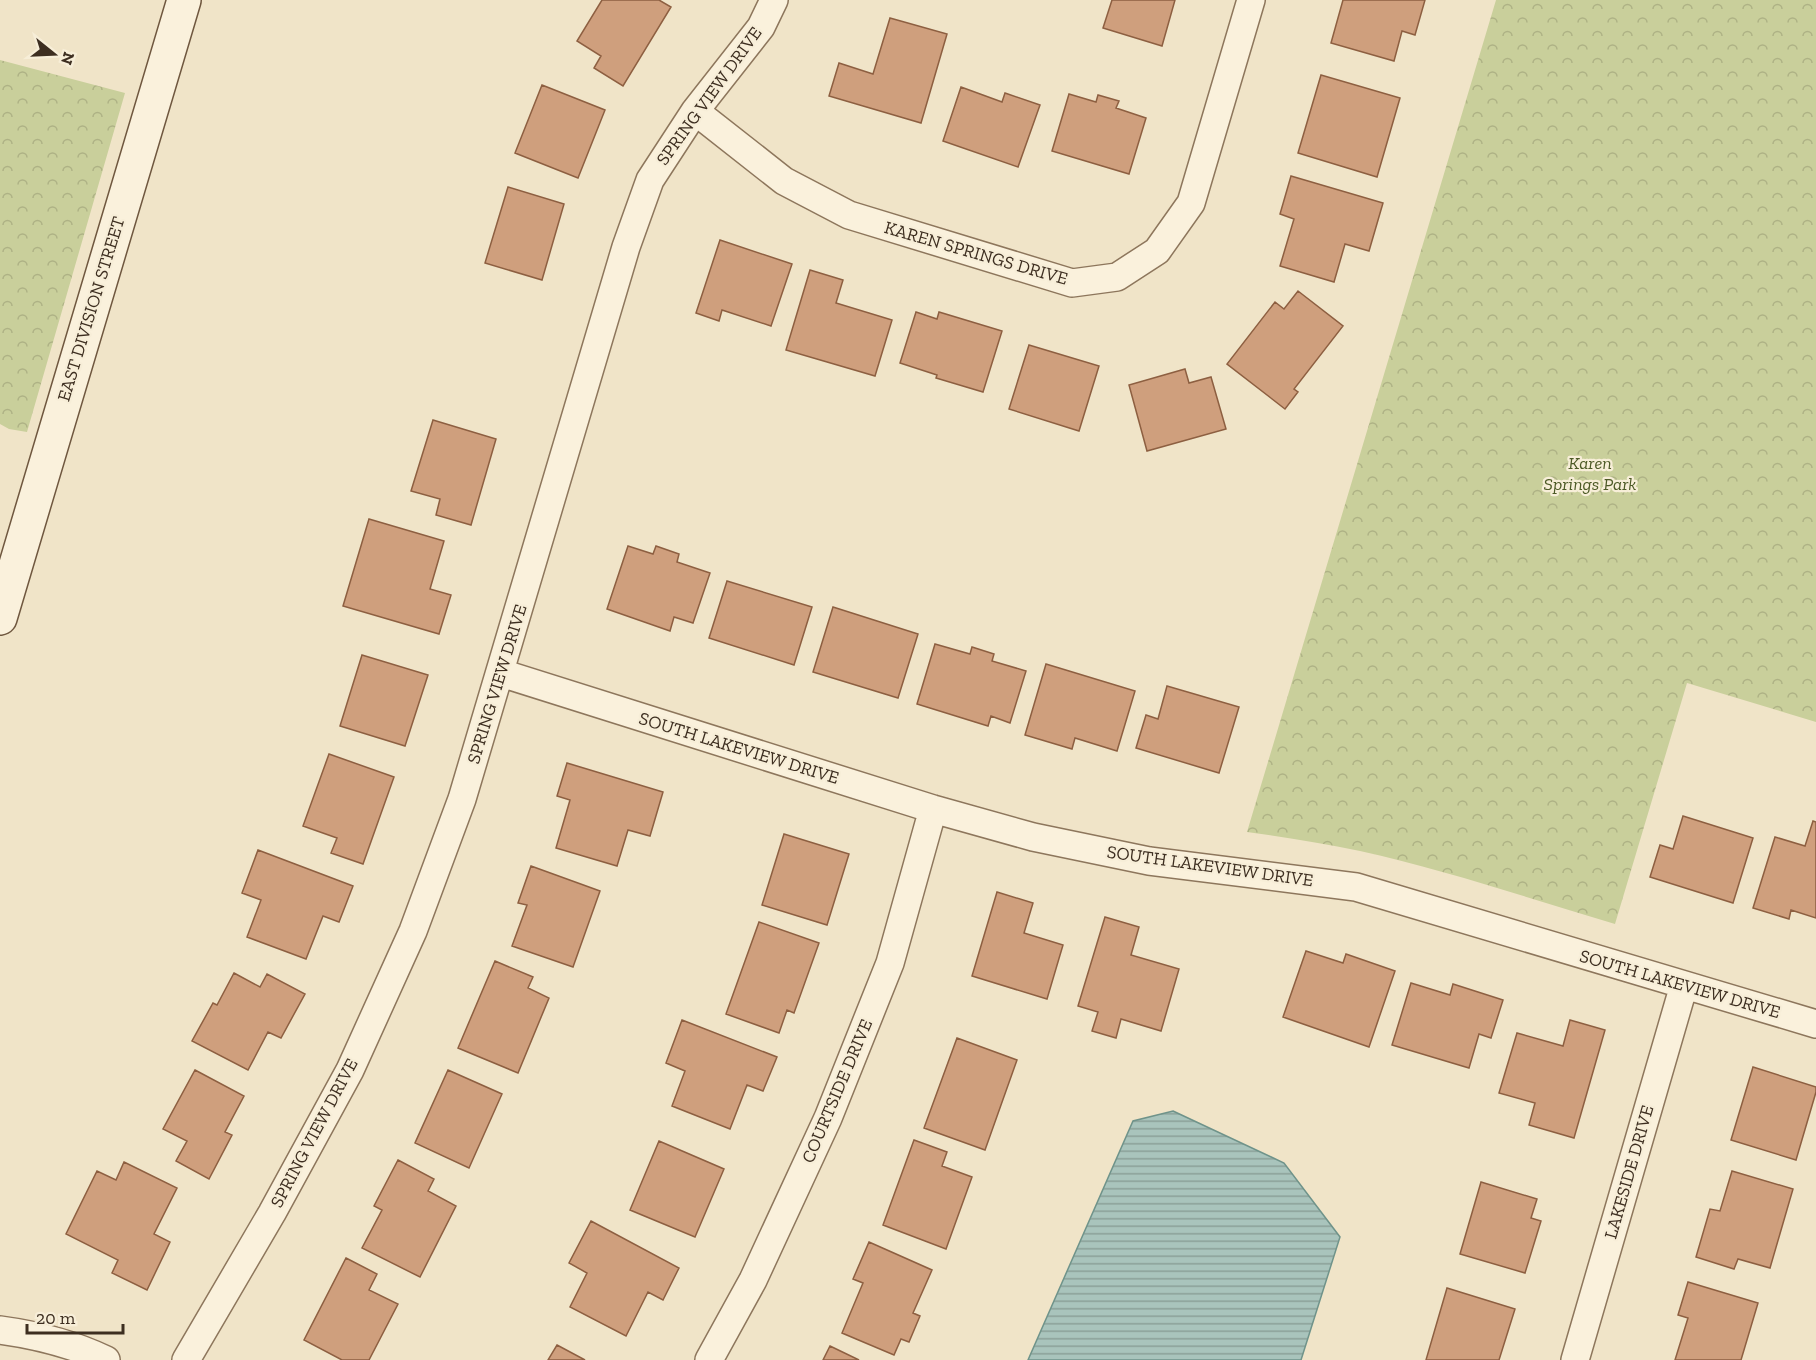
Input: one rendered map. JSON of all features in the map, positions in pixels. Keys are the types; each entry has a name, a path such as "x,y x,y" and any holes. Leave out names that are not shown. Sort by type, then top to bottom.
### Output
{"street":[{"name":"EAST DIVISION STREET","path":"0,618 184,0"},
{"name":"SPRING VIEW DRIVE","path":"186,1360 272,1212 350,1070 413,931 462,799 626,248 650,180 695,111 760,27 774,0"},
{"name":"KAREN SPRINGS DRIVE","path":"695,111 784,180 849,215 1072,283 1117,277 1157,251 1191,203 1251,0"},
{"name":"SOUTH LAKEVIEW DRIVE","path":"501,673 1033,837 1149,861 1356,887 1816,1024"},
{"name":"COURTSIDE DRIVE","path":"710,1360 753,1280 828,1118 890,963 933,808"},
{"name":"LAKESIDE DRIVE","path":"1575,1360 1684,985"},
{"path":"0,1329 84,1349 106,1360"}],"green space":[{"name":"Karen Springs Park","path":"1496,0 1816,0 1816,722 1687,683 1615,924 1456,876 1360,851 1247,832"},
{"path":"0,60 125,93 27,432 9,429 0,424"}],"water":[{"path":"1173,1111 1284,1163 1340,1237 1301,1360 1028,1360 1133,1121"}],"building":[{"path":"602,0 659,0 671,7 623,86 594,68 601,56 577,41"},
{"path":"1112,0 1175,0 1162,46 1103,28"},
{"path":"1343,0 1425,0 1415,35 1402,31 1394,61 1331,43"},
{"path":"890,18 947,34 921,123 829,96 839,63 873,74"},
{"path":"1321,75 1400,98 1377,177 1298,153"},
{"path":"542,85 605,110 578,178 515,153"},
{"path":"961,87 1002,102 1005,93 1040,105 1018,167 943,141"},
{"path":"1069,94 1096,102 1098,95 1119,101 1116,108 1146,118 1129,174 1052,151"},
{"path":"1291,176 1383,203 1369,251 1345,244 1334,282 1280,266 1294,219 1280,214"},
{"path":"508,187 564,204 542,280 485,263"},
{"path":"720,240 792,264 771,326 722,310 719,321 696,313"},
{"path":"810,270 843,280 836,303 892,320 875,376 786,350"},
{"path":"1298,291 1343,326 1294,389 1298,392 1285,409 1227,364 1275,302 1284,309"},
{"path":"916,312 937,319 939,312 1002,331 983,392 936,378 937,375 900,363"},
{"path":"1029,345 1099,366 1079,431 1009,409"},
{"path":"1185,369 1189,383 1211,377 1226,429 1147,451 1129,385"},
{"path":"433,420 496,439 471,525 436,515 440,499 411,491"},
{"path":"369,519 444,541 430,589 451,595 439,634 343,606"},
{"path":"628,546 653,554 656,546 679,554 677,562 710,573 693,623 674,617 670,631 607,609"},
{"path":"727,581 812,607 794,665 709,638"},
{"path":"833,607 918,634 898,698 813,672"},
{"path":"935,644 970,654 972,647 994,654 992,661 1026,671 1010,723 991,716 988,726 917,704"},
{"path":"362,655 428,675 405,746 340,726"},
{"path":"1046,664 1135,691 1117,751 1075,738 1072,749 1025,735"},
{"path":"1167,686 1239,707 1219,773 1136,748 1146,715 1158,719"},
{"path":"329,754 394,777 363,864 331,853 337,838 303,826"},
{"path":"567,763 663,792 650,836 628,830 617,866 556,848 570,800 557,796"},
{"path":"1683,816 1753,838 1733,903 1650,877 1660,845 1673,849"},
{"path":"1813,821 1816,822 1816,918 1791,910 1789,919 1753,908 1775,837 1805,846"},
{"path":"784,834 849,854 827,925 762,905"},
{"path":"258,850 353,886 339,922 323,916 306,959 247,937 261,900 242,893"},
{"path":"531,866 600,891 573,967 512,946 527,905 518,903"},
{"path":"997,892 1033,903 1024,933 1063,945 1047,999 972,976"},
{"path":"1105,917 1139,927 1131,955 1179,969 1161,1031 1121,1019 1116,1038 1092,1031 1098,1012 1078,1006"},
{"path":"759,922 819,943 794,1013 787,1010 779,1033 726,1014"},
{"path":"1306,951 1343,963 1346,954 1395,971 1369,1047 1283,1017"},
{"path":"495,961 533,977 528,988 549,998 518,1073 458,1048"},
{"path":"234,973 260,987 267,974 305,994 281,1038 268,1032 248,1070 192,1041 213,1003 217,1005"},
{"path":"1411,983 1450,995 1453,984 1503,1000 1491,1038 1479,1034 1469,1068 1392,1045"},
{"path":"682,1020 777,1057 763,1091 747,1085 730,1129 672,1106 685,1071 666,1063"},
{"path":"1570,1020 1605,1030 1574,1138 1529,1125 1535,1103 1499,1093 1517,1033 1563,1046"},
{"path":"957,1038 1017,1060 985,1150 924,1128"},
{"path":"1753,1067 1816,1087 1796,1160 1731,1140"},
{"path":"195,1070 244,1096 225,1132 232,1135 209,1179 176,1161 187,1141 163,1129"},
{"path":"448,1070 502,1094 469,1168 415,1143"},
{"path":"914,1140 947,1152 942,1166 972,1177 946,1249 883,1225"},
{"path":"659,1141 724,1169 695,1237 630,1210"},
{"path":"398,1160 434,1179 428,1191 456,1206 420,1277 362,1248 382,1210 374,1206"},
{"path":"124,1162 177,1188 154,1234 170,1242 147,1290 112,1273 118,1260 66,1234 97,1171 116,1180"},
{"path":"1732,1171 1793,1189 1770,1268 1738,1259 1734,1269 1696,1257 1710,1209 1720,1211"},
{"path":"1481,1182 1537,1199 1531,1218 1541,1221 1525,1273 1460,1254"},
{"path":"591,1221 679,1268 663,1300 648,1292 626,1336 570,1307 587,1273 569,1263"},
{"path":"869,1242 932,1270 913,1313 920,1316 909,1342 901,1339 894,1355 842,1333 863,1283 853,1279"},
{"path":"346,1258 377,1274 369,1290 398,1304 369,1360 342,1360 304,1340"},
{"path":"1688,1282 1758,1303 1741,1360 1675,1360 1688,1318 1678,1315"},
{"path":"1447,1288 1515,1309 1499,1360 1426,1360"},
{"path":"557,1345 585,1360 548,1360"},
{"path":"830,1346 859,1360 823,1360"}]}
